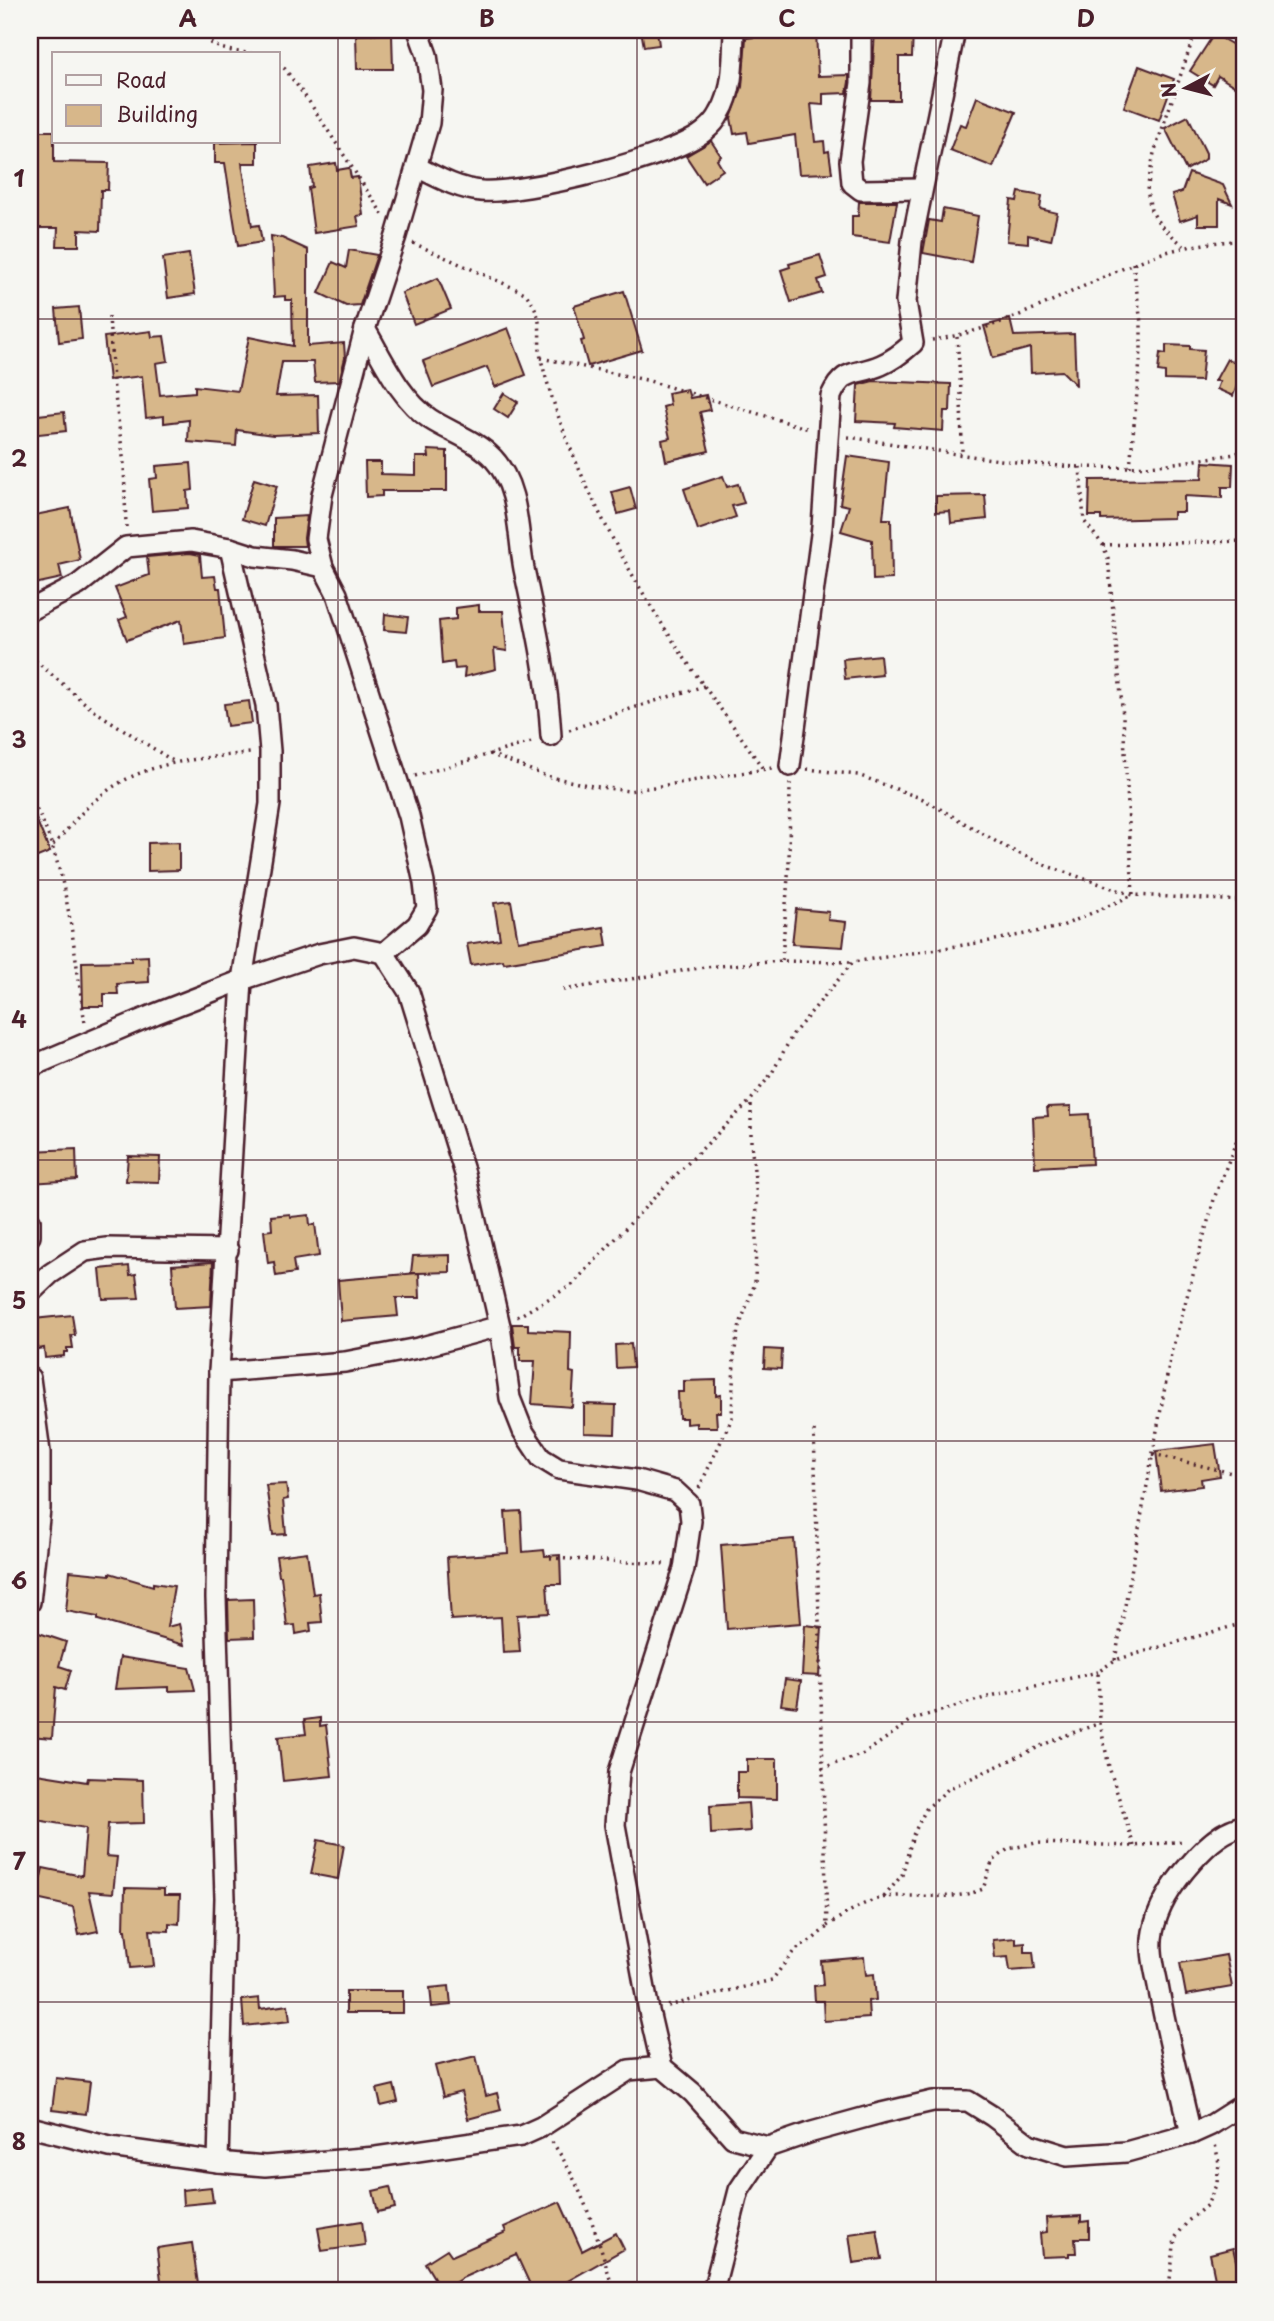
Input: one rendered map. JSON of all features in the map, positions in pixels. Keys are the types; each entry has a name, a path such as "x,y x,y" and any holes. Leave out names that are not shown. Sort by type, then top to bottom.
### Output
{"street":[{"path":"384,953 417,925 427,908 424,883 409,816 337,594 323,567 316,540 322,495 365,329 429,123 432,90 427,55 418,30"},
{"path":"417,167 464,189 484,192 572,177 660,154 705,131 721,113 728,89 734,30"},
{"path":"861,30 861,83 850,161 852,184 861,190 921,190"},
{"path":"790,766 822,527 831,396 838,382 846,375 878,366 899,356 912,343 906,289 921,190 955,30"},
{"path":"365,329 404,394 428,417 465,438 492,458 507,479 545,670 551,736"},
{"path":"30,610 78,585 126,547 191,541 255,556 323,567"},
{"path":"218,2162 225,1898 216,1598 219,1372 242,980 270,804 270,751 266,705 230,548"},
{"path":"30,1067 242,980 319,954 354,947 384,953 408,992 465,1174 500,1326 510,1398 523,1432 541,1458 559,1469 637,1480 675,1491 689,1504 691,1521 684,1569 619,1772 615,1825 662,2067 693,2093 733,2138 768,2147 823,2129 933,2101 968,2101 1029,2144 1068,2156 1126,2152 1191,2133 1211,2125 1244,2104"},
{"path":"30,1221 30,1236"},
{"path":"30,1293 50,1274 85,1251 107,1248 228,1250"},
{"path":"219,1372 345,1362 418,1348 500,1326"},
{"path":"30,1378 40,1452 40,1508 30,1602"},
{"path":"1191,2133 1167,2036 1153,1961 1153,1934 1161,1908 1176,1880 1202,1851 1219,1838 1244,1826"},
{"path":"30,2127 110,2147 218,2162 265,2166 376,2157 521,2136 541,2127 629,2070 662,2067"},
{"path":"713,2291 739,2190 768,2147"}],"path":[{"path":"207,30 208,41 228,52"},
{"path":"1184,246 1160,225 1151,211 1147,190 1154,153 1196,30"},
{"path":"280,65 310,103 396,236 525,293 536,306 541,324 541,358 551,397 578,466 616,543 664,626 763,769"},
{"path":"912,343 957,337 1037,306 1133,263 1184,246 1244,241"},
{"path":"1130,467 1141,350 1141,323 1133,263"},
{"path":"109,316 113,381 124,464 126,547"},
{"path":"957,337 962,453"},
{"path":"541,358 646,380 828,435 1024,463 1130,467 1235,454 1244,450"},
{"path":"1080,467 1084,521 1103,545 1108,558 1133,895"},
{"path":"1103,545 1244,541"},
{"path":"30,656 93,710 173,761"},
{"path":"53,846 97,798 130,776 173,761 270,751"},
{"path":"490,754 546,776 629,791 790,766 858,775 923,799 1009,849 1047,866 1133,895 1244,901"},
{"path":"782,961 789,863 790,766"},
{"path":"30,797 53,846 63,884 88,1042"},
{"path":"564,990 680,970 782,961 853,962 990,941 1060,926 1133,895"},
{"path":"500,1326 572,1286 670,1181 751,1100 772,1073 793,1034 853,962"},
{"path":"689,1504 707,1474 732,1418 734,1356 738,1330 755,1283 757,1197 751,1143 751,1100"},
{"path":"1115,1661 1171,1354 1215,1196 1244,1121"},
{"path":"814,1427 827,1927"},
{"path":"1153,1454 1244,1476"},
{"path":"550,1558 625,1563 656,1562 684,1569"},
{"path":"822,1768 864,1754 923,1716 1029,1687 1098,1672 1115,1661 1244,1623"},
{"path":"1098,1672 1100,1723 1109,1767 1134,1846"},
{"path":"884,1898 902,1875 913,1835 926,1809 948,1789 1056,1739 1100,1723"},
{"path":"649,2011 772,1980 794,1951 849,1911 884,1898 969,1895 983,1889 992,1862 1008,1849 1036,1843 1134,1846 1219,1838"},
{"path":"1164,2291 1170,2279 1175,2238 1188,2221 1207,2204 1217,2183 1219,2163 1211,2125"},
{"path":"541,2127 576,2185 604,2256 613,2291"}],"building":[{"path":"641,30 657,30 659,45 644,47"},
{"path":"816,30 818,76 849,75 849,82 847,93 823,94 823,105 811,104 815,142 824,141 825,152 829,151 832,173 799,174 795,135 749,143 747,132 734,134 731,118 742,87 746,38"},
{"path":"875,30 913,30 912,57 899,57 899,100 871,100"},
{"path":"392,34 393,69 357,69 356,35"},
{"path":"1214,34 1242,50 1235,63 1244,69 1244,92 1218,76 1213,85 1190,71"},
{"path":"1139,66 1174,79 1159,120 1124,107"},
{"path":"977,97 1016,112 993,167 950,150 960,124 966,126"},
{"path":"1188,116 1206,153 1206,159 1186,170 1165,128"},
{"path":"30,131 52,131 54,162 109,163 108,190 101,190 100,231 79,230 79,246 57,246 58,228 30,228"},
{"path":"711,141 721,156 717,160 723,170 704,183 686,156"},
{"path":"215,144 257,144 257,163 242,163 252,226 259,225 262,242 238,246 225,163 215,163"},
{"path":"336,163 337,170 349,168 351,178 358,177 363,215 357,216 359,226 314,233 308,188 312,187 310,167"},
{"path":"1189,173 1223,185 1232,204 1219,199 1219,225 1198,225 1198,215 1180,221 1172,195 1182,192"},
{"path":"1019,192 1042,196 1040,209 1057,213 1051,240 1028,235 1028,243 1007,241 1011,200 1017,201"},
{"path":"859,202 897,202 890,242 852,237 852,216 858,216"},
{"path":"943,209 978,216 971,262 923,253 929,220 941,222"},
{"path":"271,236 308,250 308,346 344,343 345,358 339,381 315,382 313,362 282,362 276,396 318,395 319,433 273,435 237,430 236,446 188,442 189,420 164,423 164,416 146,418 142,376 109,380 104,337 151,331 152,337 164,336 168,361 156,363 160,395 195,392 195,386 238,391 249,337 293,346 292,300 285,300 285,296 274,297"},
{"path":"349,250 377,255 360,305 346,306 319,293 333,262 346,268"},
{"path":"189,254 195,294 168,298 163,258"},
{"path":"820,255 827,277 818,280 822,293 791,302 781,270 790,267 789,264"},
{"path":"438,278 451,309 414,324 402,293"},
{"path":"624,291 642,350 588,366 574,306"},
{"path":"79,307 82,339 59,342 56,309"},
{"path":"1010,319 1014,336 1074,334 1076,385 1062,371 1031,373 1030,348 993,358 984,326"},
{"path":"508,328 526,375 495,387 487,367 433,387 423,361"},
{"path":"1166,345 1190,346 1190,349 1204,350 1201,381 1165,380 1165,373 1158,372 1160,353 1166,354"},
{"path":"1227,359 1244,367 1233,396 1217,389 1220,381 1215,381"},
{"path":"873,381 951,384 950,411 944,411 943,431 894,427 895,423 856,421 858,385"},
{"path":"687,389 690,398 706,395 710,410 700,412 709,451 666,461 662,440 670,438 663,407 670,405 668,393"},
{"path":"504,393 518,402 508,418 494,409"},
{"path":"64,412 66,431 30,435 30,416"},
{"path":"428,450 447,451 447,491 382,491 382,496 366,497 365,462 381,462 381,474 416,475 416,457 429,457"},
{"path":"847,456 889,462 883,519 891,519 892,579 873,580 872,540 841,531 849,506 840,504"},
{"path":"1203,462 1233,464 1232,487 1222,487 1222,498 1184,496 1184,512 1173,512 1173,518 1101,520 1101,516 1089,516 1090,480 1202,479"},
{"path":"191,463 193,490 187,491 188,508 152,511 149,479 157,478 156,466"},
{"path":"723,476 727,487 738,484 744,503 732,506 736,517 698,530 684,489"},
{"path":"254,479 277,486 265,526 242,519"},
{"path":"630,487 636,509 618,514 612,492"},
{"path":"985,495 987,519 951,523 950,511 936,512 936,496"},
{"path":"70,508 80,560 59,565 62,578 30,585 30,516"},
{"path":"307,516 305,546 274,546 274,518"},
{"path":"190,553 200,555 202,577 215,576 217,588 220,588 225,638 184,644 181,620 127,640 119,620 127,617 115,588 149,575 147,557"},
{"path":"479,605 479,611 503,611 507,651 494,649 496,669 464,677 465,668 455,669 454,662 442,664 439,621 456,619 456,608"},
{"path":"385,614 408,617 406,632 384,630"},
{"path":"880,655 882,675 845,679 843,659"},
{"path":"249,701 252,723 227,726 224,704"},
{"path":"30,805 50,852 30,860"},
{"path":"179,842 179,870 148,871 148,843"},
{"path":"511,901 518,941 604,927 607,946 504,963 503,960 471,965 467,944 500,939 494,903"},
{"path":"796,909 829,912 828,920 846,922 843,947 792,944"},
{"path":"148,956 149,982 117,984 118,994 104,994 104,1006 83,1006 82,962 131,961 131,957"},
{"path":"1071,1106 1071,1115 1089,1114 1092,1164 1035,1167 1033,1117 1048,1116 1047,1107"},
{"path":"76,1149 77,1180 30,1183 30,1151"},
{"path":"128,1156 160,1157 159,1182 126,1181"},
{"path":"290,1214 291,1217 309,1215 310,1225 315,1224 319,1256 293,1260 295,1273 276,1276 274,1262 268,1263 264,1231 272,1230 271,1216"},
{"path":"450,1255 450,1272 419,1273 420,1298 396,1298 398,1316 341,1321 338,1280 418,1273 411,1273 413,1256"},
{"path":"213,1262 211,1306 175,1308 172,1265"},
{"path":"129,1266 130,1275 136,1274 139,1298 103,1299 100,1269"},
{"path":"72,1315 75,1335 71,1335 73,1348 67,1348 64,1356 45,1358 44,1348 37,1349 34,1319"},
{"path":"512,1324 528,1324 528,1330 571,1332 570,1372 574,1373 572,1407 532,1404 535,1361 520,1361 520,1347 515,1347"},
{"path":"631,1344 633,1367 616,1368 615,1345"},
{"path":"765,1349 782,1350 781,1369 764,1368"},
{"path":"716,1380 716,1396 721,1395 721,1412 716,1412 717,1427 686,1424 686,1418 679,1418 678,1392 684,1392 684,1381"},
{"path":"584,1404 616,1405 615,1434 584,1433"},
{"path":"1215,1444 1220,1476 1201,1479 1202,1486 1161,1491 1156,1451"},
{"path":"286,1484 288,1499 283,1500 286,1534 273,1535 266,1485"},
{"path":"521,1511 523,1552 544,1550 545,1556 560,1555 561,1584 547,1584 549,1613 517,1615 520,1652 503,1653 501,1617 451,1620 447,1557 508,1553 505,1512"},
{"path":"794,1539 801,1623 727,1629 721,1545"},
{"path":"307,1552 313,1594 319,1593 322,1622 310,1623 311,1631 296,1634 295,1625 287,1626 276,1556"},
{"path":"70,1571 110,1573 153,1586 153,1583 174,1586 167,1627 179,1624 184,1645 98,1620 98,1617 66,1611"},
{"path":"253,1599 254,1637 229,1638 228,1600"},
{"path":"805,1625 822,1627 819,1676 802,1675"},
{"path":"36,1632 66,1642 59,1666 71,1670 65,1690 56,1687 52,1738 30,1736 30,1652"},
{"path":"120,1657 189,1668 195,1690 169,1691 169,1687 115,1689"},
{"path":"785,1679 801,1681 797,1707 781,1705"},
{"path":"320,1718 320,1726 326,1725 332,1776 283,1781 278,1737 306,1734 304,1720"},
{"path":"747,1759 777,1759 777,1799 737,1798 737,1772 747,1772"},
{"path":"37,1774 87,1782 88,1778 143,1780 144,1823 108,1824 106,1856 117,1857 113,1893 89,1891 98,1931 79,1935 73,1907 36,1899 43,1868 82,1876 86,1828 30,1819"},
{"path":"748,1803 750,1831 711,1834 710,1806"},
{"path":"318,1840 344,1845 338,1879 311,1874"},
{"path":"125,1888 164,1889 164,1895 180,1895 179,1924 169,1923 169,1931 150,1930 154,1966 130,1968 124,1930"},
{"path":"1016,1938 1016,1944 1025,1943 1025,1952 1033,1952 1035,1969 1010,1971 1008,1957 995,1958 993,1940"},
{"path":"1226,1955 1232,1987 1186,1995 1180,1963"},
{"path":"864,1957 866,1975 874,1974 876,2000 868,2001 869,2018 824,2021 823,2001 815,2001 814,1986 823,1985 821,1961"},
{"path":"449,1986 451,2005 432,2007 430,1988"},
{"path":"346,1991 403,1991 403,2013 346,2013"},
{"path":"259,1998 260,2009 288,2005 290,2021 244,2026 242,2000"},
{"path":"476,2056 486,2096 497,2093 501,2110 468,2119 461,2092 443,2097 435,2066"},
{"path":"56,2078 90,2082 86,2114 52,2110"},
{"path":"394,2085 398,2102 381,2106 377,2089"},
{"path":"211,2187 213,2202 183,2205 182,2190"},
{"path":"390,2187 395,2208 378,2212 373,2191"},
{"path":"560,2202 582,2251 616,2233 624,2249 550,2291 533,2291 516,2254 462,2278 442,2291 425,2263 447,2249 452,2256 506,2232 504,2227"},
{"path":"1081,2216 1081,2222 1089,2221 1089,2238 1075,2238 1076,2253 1069,2253 1069,2256 1042,2257 1040,2233 1047,2232 1046,2218"},
{"path":"362,2221 365,2245 322,2251 318,2228"},
{"path":"877,2230 882,2259 853,2263 849,2234"},
{"path":"192,2243 198,2284 162,2288 157,2248"},
{"path":"1233,2248 1240,2278 1216,2283 1210,2254"}]}
